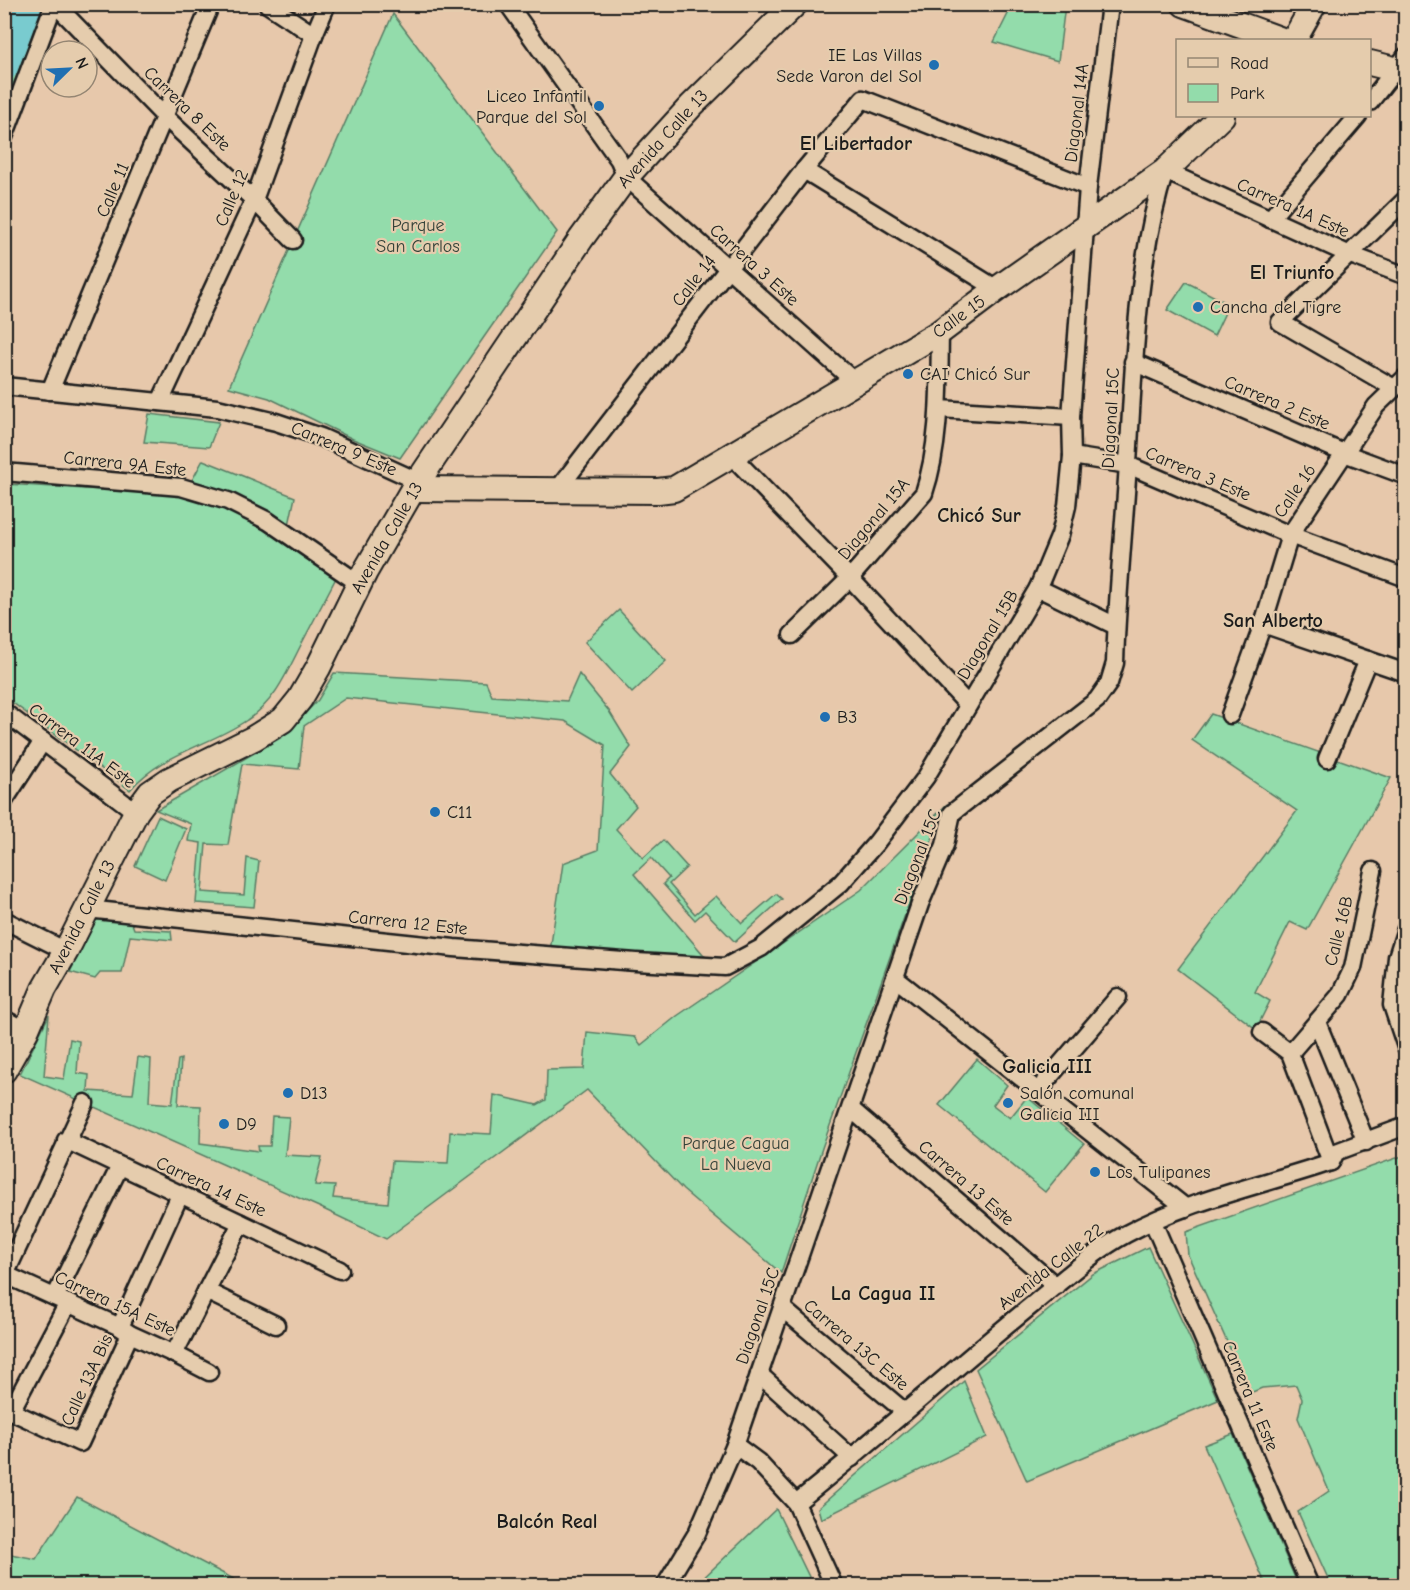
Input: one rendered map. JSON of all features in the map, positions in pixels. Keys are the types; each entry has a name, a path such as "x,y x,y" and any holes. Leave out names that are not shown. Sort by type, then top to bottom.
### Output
{"main road":[{"name":"Avenida Calle 13","path":"4,1070 136,812 150,793 170,780 254,738 283,720 300,699 318,668 359,586 414,489 562,266 626,177 691,106 795,4"},
{"path":"1184,4 1279,39"},
{"path":"1295,39 1314,4"},
{"path":"1371,63 1402,66"},
{"name":"Calle 15","path":"674,489 940,332 1085,226 1165,171 1221,117"},
{"name":"Carrera 9 Este","path":"414,489 658,491 674,489"}],"street":[{"name":"Carrera 8 Este","path":"55,4 165,117 254,200 293,240"},
{"path":"4,137 55,4"},
{"name":"Calle 11","path":"50,390 211,4"},
{"path":"267,4 314,35"},
{"name":"Calle 12","path":"160,402 254,200 327,4"},
{"path":"508,4 619,160 626,177"},
{"name":"Diagonal 14A","path":"1085,226 1110,4"},
{"path":"1371,101 1402,66"},
{"name":"Calle 14","path":"558,489 804,170 863,99 1088,187"},
{"path":"1270,219 1357,117"},
{"path":"804,170 997,289"},
{"name":"Carrera 1A Este","path":"1165,171 1348,254 1406,276"},
{"name":"Diagonal 15C","path":"665,1586 697,1533 735,1446 920,904 945,845 952,813 1097,700 1109,682 1115,663 1133,362 1150,234 1156,199 1165,171"},
{"name":"Carrera 3 Este","path":"626,177 855,382"},
{"path":"1400,383 1280,322 1406,199"},
{"name":"Diagonal 15B","path":"725,967 761,948 841,883 876,843 926,777 1038,588 1060,535 1066,506 1072,456 1071,417 1085,226"},
{"name":"Diagonal 15A","path":"792,635 850,578 924,494 929,478 939,409 940,332"},
{"name":"Carrera 2 Este","path":"1133,362 1344,453 1406,477"},
{"name":"Calle 16","path":"1230,715 1263,624 1290,535 1376,406 1400,383"},
{"name":"Carrera 9 Este","path":"4,386 217,408 288,425 321,437 413,479 414,489"},
{"path":"939,409 1071,417"},
{"path":"730,454 969,705"},
{"name":"Carrera 3 Este","path":"1072,456 1128,465 1290,535 1406,578"},
{"name":"Carrera 9A Este","path":"4,472 181,487 228,501 268,522 351,578 359,586"},
{"path":"1038,588 1116,626"},
{"path":"1263,624 1406,673"},
{"path":"1328,759 1368,660"},
{"name":"Carrera 11A Este","path":"4,712 136,812"},
{"path":"4,801 43,741"},
{"name":"Calle 16B","path":"1290,1053 1340,995 1353,968 1373,871"},
{"name":"Carrera 12 Este","path":"87,909 454,948 725,967"},
{"path":"4,920 66,951"},
{"path":"1406,929 1397,957 1392,1005 1406,1047"},
{"path":"895,978 1186,1208"},
{"path":"1041,1093 1046,1082 1118,997"},
{"path":"4,1019 26,1030"},
{"path":"1317,1022 1366,1142"},
{"path":"1262,1032 1290,1053 1331,1162"},
{"path":"5,1275 85,1102"},
{"name":"Carrera 13 Este","path":"851,1109 1056,1286"},
{"name":"Avenida Calle 22","path":"796,1503 852,1458 962,1362 1098,1251 1126,1234 1186,1208 1331,1162 1336,1152 1406,1126"},
{"name":"Carrera 14 Este","path":"66,1140 340,1270"},
{"path":"8,1410 62,1300 120,1166"},
{"name":"Calle 13A Bis","path":"8,1410 80,1443 180,1195"},
{"name":"Carrera 11 Este","path":"1153,1222 1310,1586"},
{"path":"174,1354 241,1223"},
{"name":"Carrera 15A Este","path":"5,1275 62,1300 209,1372"},
{"path":"206,1291 276,1326"},
{"name":"Carrera 13C Este","path":"782,1308 905,1412"},
{"path":"759,1374 852,1458"},
{"path":"735,1446 758,1462 796,1503 834,1586"}],"green space":[{"path":"1013,4 1065,5 1058,61 994,42"},
{"path":"16,5 43,5 5,108 5,35"},
{"name":"Parque San Carlos","path":"393,14 557,232 400,458 353,439 269,398 229,387"},
{"name":"Cancha del Tigre","path":"1186,282 1229,304 1214,336 1167,310"},
{"path":"149,414 219,422 209,447 144,442"},
{"path":"203,460 295,497 286,539 338,574 285,675 273,695 257,713 232,729 156,767 130,790 5,697 4,583 10,554 5,484 184,495"},
{"path":"619,610 666,661 632,693 585,642"},
{"path":"334,673 486,682 492,696 567,701 579,674 609,711 631,747 610,774 636,806 616,829 643,858 663,840 687,867 669,884 695,914 716,896 742,923 776,894 782,899 735,942 705,911 695,920 663,884 669,878 651,858 634,874 709,961 550,951 563,863 598,850 605,745 565,721 346,698 304,726 299,769 242,764 228,845 206,844 202,892 244,895 247,858 259,861 254,907 196,903 201,843 188,841 191,824 156,810 282,737 318,700"},
{"path":"1211,714 1391,778 1307,930 1290,922 1255,992 1270,1001 1256,1029 1178,969 1297,811 1192,740"},
{"name":"Parque Cagua La Nueva","path":"947,804 932,839 822,1148 781,1273 683,1190 587,1090 386,1239 20,1074 49,1015 44,1076 64,1079 70,1039 79,1041 77,1073 89,1075 88,1091 133,1094 138,1057 151,1059 149,1102 172,1104 178,1060 181,1059 178,1105 201,1106 200,1143 259,1151 258,1146 270,1146 272,1116 289,1117 285,1155 322,1157 315,1185 335,1186 333,1198 388,1203 392,1161 448,1163 450,1132 491,1134 494,1095 537,1105 546,1100 547,1070 584,1069 587,1032 635,1037 641,1045 677,1016 861,890"},
{"path":"158,816 186,829 165,880 135,866"},
{"path":"97,917 131,921 134,929 171,931 172,940 130,936 122,973 100,973 95,979 70,972"},
{"path":"977,1059 1007,1085 993,1105 1010,1118 1027,1097 1084,1144 1045,1192 939,1105"},
{"path":"1405,1155 1405,1585 1331,1585 1298,1512 1329,1491 1298,1418 1302,1399 1296,1385 1262,1388 1250,1393 1188,1255 1186,1232"},
{"path":"1148,1247 1218,1400 1027,1481 976,1369 1093,1274"},
{"path":"964,1381 987,1437 821,1519 818,1508"},
{"path":"1233,1434 1298,1585 1266,1585 1204,1445"},
{"path":"77,1497 245,1585 5,1585 5,1553 36,1559"},
{"path":"776,1509 813,1585 696,1585"}],"waterway":[{"path":"4,67 28,4"}],"place":[{"name":"IE Las Villas Sede Varon del Sol","path":"934,65"},
{"name":"Liceo Infantil Parque del Sol","path":"599,106"},
{"name":"Cancha del Tigre","path":"1198,307"},
{"name":"CAI Chicó Sur","path":"908,374"},
{"name":"B3","path":"825,717"},
{"name":"C11","path":"435,812"},
{"name":"D13","path":"288,1093"},
{"name":"Salón comunal Galicia III","path":"1008,1103"},
{"name":"D9","path":"224,1124"},
{"name":"Los Tulipanes","path":"1095,1172"}],"district":[{"name":"El Libertador","path":"856,143"},
{"name":"El Triunfo","path":"1292,272"},
{"name":"Chicó Sur","path":"979,515"},
{"name":"San Alberto","path":"1273,620"},
{"name":"Galicia III","path":"1047,1066"},
{"name":"La Cagua II","path":"883,1293"},
{"name":"Balcón Real","path":"547,1521"}]}
